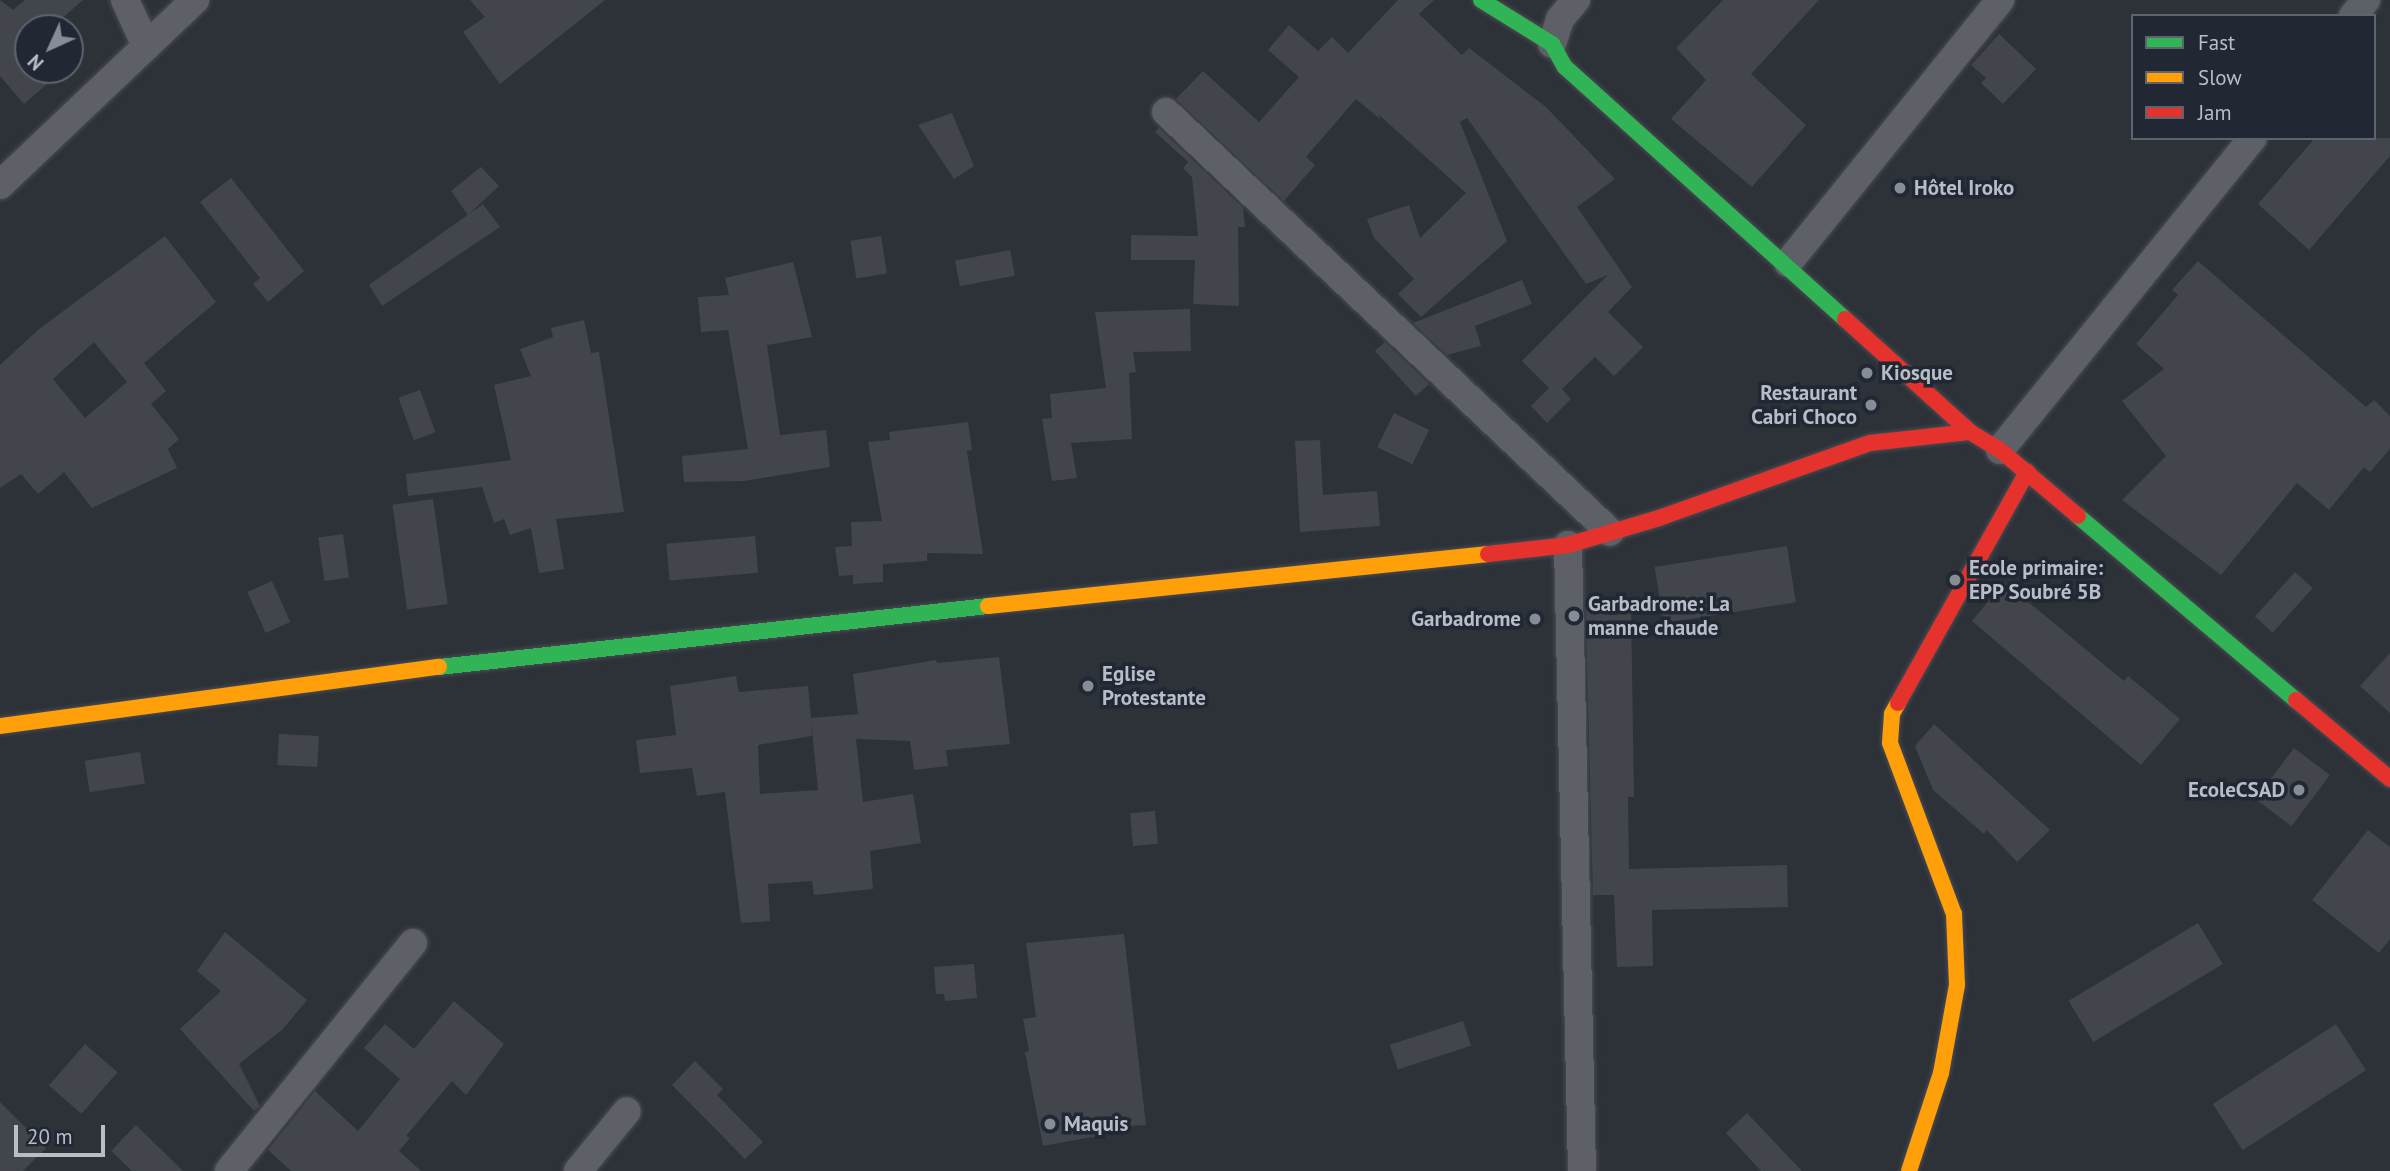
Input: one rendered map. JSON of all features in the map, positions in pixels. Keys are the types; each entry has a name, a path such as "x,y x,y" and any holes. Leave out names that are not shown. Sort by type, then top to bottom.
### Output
{"street":[{"path":"125,0 146,46"},
{"path":"0,185 195,0"},
{"path":"1481,0 1552,44 1565,67 1788,263 1970,432 2000,450 2027,472 2390,779"},
{"path":"1552,44 1560,19 1576,0"},
{"path":"1788,263 2000,0"},
{"path":"2355,14 2366,0"},
{"path":"1166,112 1610,533"},
{"path":"2000,450 2251,140"},
{"path":"0,726 519,656 1568,545 1870,443 1970,432"},
{"path":"1909,1171 1941,1073 1957,985 1954,914 1927,833 1890,743 1892,714 2027,472"},
{"path":"1568,545 1582,1171"},
{"path":"235,1169 413,943"},
{"path":"578,1171 627,1111"}],"building":[{"path":"0,0 13,10 25,0 83,0 67,14 14,14 14,84 47,84 24,104 0,76"},
{"path":"470,0 605,0 500,84 463,32 485,17"},
{"path":"1398,0 1434,0 1419,14 1462,55 1469,48 1546,107 1615,179 1577,207 1632,287 1608,312 1643,347 1614,376 1595,357 1562,389 1571,399 1547,423 1531,406 1549,388 1522,361 1608,275 1586,284 1467,118 1460,122 1507,241 1421,317 1398,294 1414,279 1374,238 1367,219 1409,205 1420,238 1466,193 1378,114 1380,119 1356,99 1306,157 1315,165 1284,201 1176,99 1203,71 1259,122 1299,77 1268,50 1289,25 1318,51 1332,37 1348,53"},
{"path":"1723,0 1819,0 1751,74 1806,125 1752,187 1671,119 1706,80 1676,48"},
{"path":"1999,34 2036,69 2003,104 1981,83 1986,78 1971,65"},
{"path":"952,113 974,166 954,179 918,125"},
{"path":"1159,128 1243,208 1245,227 1238,227 1239,306 1193,304 1195,260 1131,260 1131,235 1198,236 1192,177 1183,168 1188,162 1155,132"},
{"path":"2390,138 2390,156 2309,250 2258,204 2313,140"},
{"path":"481,167 499,186 468,215 451,191"},
{"path":"231,178 304,271 268,302 253,284 260,278 200,202"},
{"path":"483,204 500,227 382,306 369,285"},
{"path":"165,236 216,302 144,363 166,391 151,404 179,439 168,449 177,468 92,508 64,472 38,494 21,474 0,488 0,365 39,329","holes":["94,342 127,382 85,418 53,379"]},
{"path":"881,236 887,274 856,278 850,241"},
{"path":"1010,250 1015,276 960,286 955,261"},
{"path":"2198,261 2366,407 2374,400 2390,416 2390,449 2370,472 2364,467 2329,510 2297,483 2221,575 2122,500 2166,456 2122,401 2164,369 2136,344 2178,295 2172,290"},
{"path":"793,262 812,337 767,345 780,435 826,430 830,467 744,481 684,482 682,456 748,449 728,330 701,332 698,297 729,295 725,278"},
{"path":"1522,280 1532,304 1475,326 1481,346 1447,355 1413,323"},
{"path":"1190,309 1191,351 1133,352 1136,372 1129,373 1132,439 1071,443 1077,478 1052,481 1042,419 1052,418 1050,394 1106,388 1095,312"},
{"path":"584,320 591,353 599,352 624,512 556,519 564,569 539,573 531,528 510,535 504,519 494,523 482,487 408,496 406,474 511,460 494,385 531,376 520,349 553,337 551,328"},
{"path":"1385,342 1429,384 1416,396 1375,351"},
{"path":"420,390 435,432 414,440 398,398"},
{"path":"1394,413 1429,430 1412,464 1377,447"},
{"path":"968,422 972,450 967,451 983,554 927,553 927,561 883,564 883,582 853,584 853,575 839,576 835,547 852,546 851,522 882,521 868,442 890,440 889,432"},
{"path":"1320,440 1323,495 1377,491 1380,526 1300,532 1295,441"},
{"path":"433,499 448,604 407,610 392,505"},
{"path":"343,534 349,578 324,581 318,537"},
{"path":"755,536 758,573 670,581 666,544"},
{"path":"1787,546 1796,602 1664,623 1655,567"},
{"path":"2295,572 2313,588 2273,633 2255,617"},
{"path":"272,581 290,622 266,633 247,592"},
{"path":"2004,582 2124,681 2128,676 2180,719 2141,765 1972,621"},
{"path":"1631,608 1634,797 1628,797 1629,869 1787,865 1788,907 1652,910 1653,966 1617,967 1614,895 1593,895 1586,609"},
{"path":"2390,653 2390,713 2360,686"},
{"path":"999,657 1010,744 946,750 948,766 914,770 910,741 856,739 863,802 913,794 921,843 870,851 873,889 814,895 812,881 768,884 770,921 741,923 725,792 697,796 692,768 640,773 636,740 676,735 670,686 736,676 739,692 808,686 811,718 858,714 853,674 936,660 937,663","holes":["811,721 818,790 760,794 758,745 812,736"]},
{"path":"1934,724 2050,830 2017,862 1987,830 1984,834 1933,790 1915,746"},
{"path":"279,734 319,736 317,767 277,765"},
{"path":"2294,748 2330,775 2291,826 2255,799"},
{"path":"140,752 145,784 90,792 85,761"},
{"path":"1155,811 1158,844 1133,846 1130,813"},
{"path":"2368,830 2390,847 2390,939 2379,953 2312,900"},
{"path":"2198,923 2223,964 2093,1042 2069,1001"},
{"path":"225,932 307,1000 283,1029 239,1064 260,1106 254,1111 180,1029 221,991 197,971"},
{"path":"1124,934 1146,1125 1113,1127 1114,1133 1043,1146 1025,1052 1029,1051 1023,1019 1036,1017 1026,943"},
{"path":"974,964 977,998 945,1001 944,994 936,994 934,967"},
{"path":"454,1001 504,1044 466,1095 452,1081 406,1136 410,1138 399,1151 421,1171 291,1171 268,1150 315,1091 358,1131 400,1079 364,1048 385,1024 414,1049"},
{"path":"1463,1021 1471,1046 1398,1070 1390,1045"},
{"path":"2336,1024 2366,1070 2243,1150 2213,1104"},
{"path":"85,1044 117,1072 81,1114 49,1086"},
{"path":"695,1061 723,1089 717,1095 763,1142 745,1159 672,1085"},
{"path":"0,1102 46,1148 23,1171 0,1171"},
{"path":"1747,1113 1802,1171 1761,1171 1726,1133"},
{"path":"136,1125 183,1171 132,1171 111,1151"}],"traffic: fast":[{"path":"1481,0 1552,44 1565,67 1845,319"},
{"path":"2078,516 2296,700"},
{"path":"439,667 988,606"}],"traffic: slow":[{"path":"988,606 1488,554"},
{"path":"0,726 439,667"},
{"path":"1898,703 1892,714 1890,743 1954,914 1957,985 1941,1073 1909,1171"}],"traffic: jam":[{"path":"1845,319 1970,432 2000,450 2078,516"},
{"path":"1488,554 1568,545 1659,518 1870,443 1970,432"},
{"path":"1898,703 2027,472"},
{"path":"2296,700 2390,779"}],"place":[{"name":"Hôtel Iroko","path":"1900,188"},
{"name":"Kiosque","path":"1867,373"},
{"name":"Restaurant Cabri Choco","path":"1871,405"},
{"name":"Ecole primaire: EPP Soubré 5B","path":"1955,580"},
{"name":"Garbadrome: La manne chaude","path":"1574,616"},
{"name":"Garbadrome","path":"1535,619"},
{"name":"Eglise Protestante","path":"1088,686"},
{"name":"EcoleCSAD","path":"2299,790"},
{"name":"Maquis","path":"1050,1124"}]}
